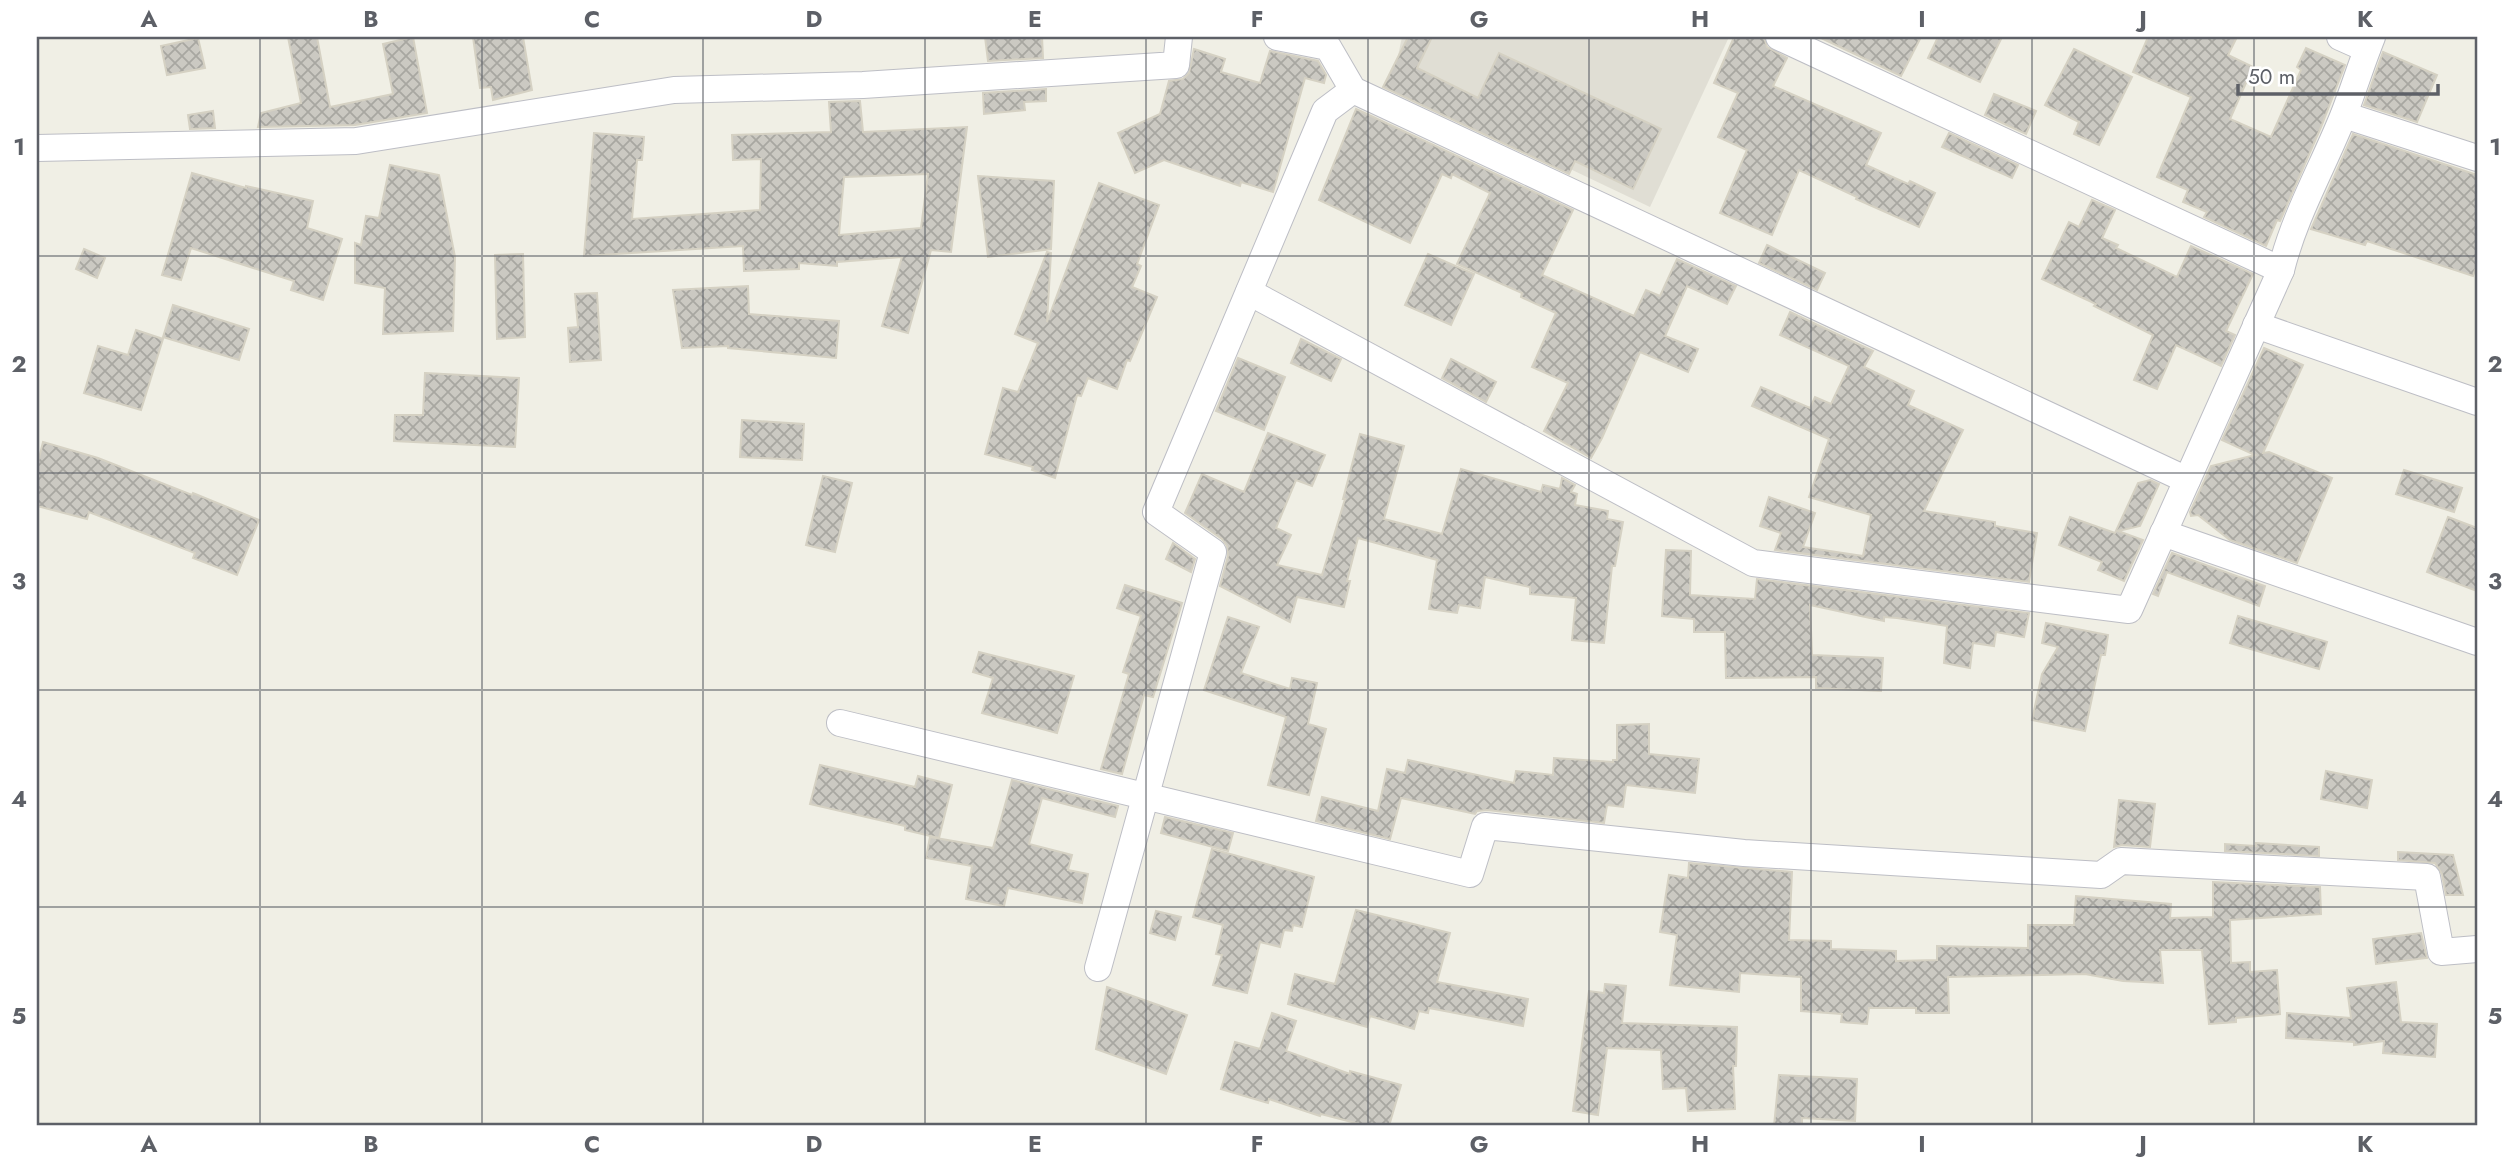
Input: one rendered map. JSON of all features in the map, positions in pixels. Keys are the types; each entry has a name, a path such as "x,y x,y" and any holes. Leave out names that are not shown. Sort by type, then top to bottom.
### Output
{"street":[{"path":"37,148 356,141 674,90 863,85 1176,65 1179,37"},
{"path":"1277,37 1328,47 1353,90 2187,480"},
{"path":"1779,37 2281,270"},
{"path":"1249,292 1753,564 2129,610 2281,270 2288,240 2343,115 2370,43 2340,37"},
{"path":"1098,968 1213,552 1156,512 1325,111 1353,90"},
{"path":"2343,115 2477,158"},
{"path":"2256,326 2477,402"},
{"path":"2163,533 2477,642"},
{"path":"840,723 1470,874 1485,826 1744,853 2101,875 2121,861 2427,877 2441,953 2477,949"}],"shaded area":[{"path":"1402,37 1729,37 1650,207 1392,84"}],"building":[{"path":"288,37 317,37 330,107 393,94 383,44 413,37 427,113 355,125 258,127 261,113 301,103"},
{"path":"473,37 523,37 532,90 493,100 491,87 480,88"},
{"path":"985,37 1042,37 1043,58 988,61"},
{"path":"1408,37 1432,37 1417,68 1478,98 1499,53 1661,129 1633,189 1575,161 1569,174 1383,87"},
{"path":"1734,37 1764,37 1767,47 1787,58 1773,86 1881,133 1866,165 1935,193 1919,227 1799,170 1772,235 1720,213 1747,150 1718,137 1738,93 1714,83"},
{"path":"1819,37 1921,37 1901,76"},
{"path":"1938,37 2002,37 1980,82 1928,58"},
{"path":"2148,37 2237,37 2228,55 2253,67 2230,119 2271,137 2301,70 2297,67 2306,48 2345,65 2280,221 2277,220 2266,246 2204,217 2207,212 2183,202 2188,190 2157,177 2191,97 2133,72"},
{"path":"198,38 205,68 167,75 161,46"},
{"path":"1194,49 1225,59 1221,72 1260,83 1270,51 1318,61 1326,75 1324,83 1305,78 1273,192 1241,182 1240,186 1164,160 1135,173 1118,133 1160,114 1169,81 1183,79 1189,73"},
{"path":"2074,49 2132,77 2099,145 2074,134 2079,122 2045,105"},
{"path":"2383,52 2437,75 2417,122 2364,105"},
{"path":"1046,89 1046,101 1024,102 1025,110 984,114 983,93"},
{"path":"1994,94 2036,111 2026,134 1985,115"},
{"path":"860,101 863,132 967,127 951,252 931,250 908,333 882,326 902,257 837,262 837,266 799,263 799,269 744,271 743,246 584,256 594,133 644,137 642,160 637,160 632,219 760,210 761,159 733,160 732,135 831,132 829,102","holes":["928,174 921,228 839,235 844,177"]},
{"path":"1356,109 1573,210 1542,275 1634,316 1646,290 1660,296 1677,259 1736,286 1727,304 1687,286 1665,336 1698,349 1688,372 1640,352 1591,458 1544,431 1568,383 1532,367 1556,313 1521,297 1522,293 1457,264 1490,193 1452,174 1451,178 1442,174 1410,243 1319,200"},
{"path":"213,111 215,128 190,129 188,115"},
{"path":"1949,133 2018,165 2012,178 1942,147"},
{"path":"2353,134 2477,175 2477,264 2473,276 2367,241 2365,245 2311,229"},
{"path":"390,165 439,175 455,257 453,331 383,334 385,288 355,283 355,243 361,245 366,216 379,218"},
{"path":"192,173 246,188 313,201 307,228 342,239 323,300 291,290 294,281 191,248 181,280 162,275"},
{"path":"978,176 1054,181 1051,249 988,257"},
{"path":"1099,183 1159,205 1137,264 1141,266 1132,287 1157,297 1130,361 1127,360 1117,389 1088,378 1081,396 1077,395 1055,478 1032,470 1033,467 985,454 1003,388 1018,392 1038,343 1015,334 1047,252 1051,253 1047,322"},
{"path":"2092,200 2115,210 2102,238 2118,245 2116,248 2177,277 2191,246 2253,274 2226,331 2235,335 2221,366 2176,345 2157,389 2134,380 2153,335 2042,279 2069,222 2079,227"},
{"path":"1767,245 1825,273 1817,290 1759,263"},
{"path":"84,249 105,258 97,278 76,269"},
{"path":"523,254 525,337 497,339 495,255"},
{"path":"1428,254 1474,274 1451,325 1405,305"},
{"path":"748,286 749,314 839,321 836,358 728,346 682,348 673,290"},
{"path":"597,293 601,360 570,362 568,328 578,327 575,294"},
{"path":"173,305 249,329 239,360 163,337"},
{"path":"1790,312 1873,351 1864,367 1914,391 1908,405 1963,430 1924,511 1995,522 1995,526 2037,533 2029,582 1775,550 1781,533 1760,526 1769,497 1815,513 1803,547 1863,556 1871,515 1809,497 1829,439 1752,406 1761,387 1810,408 1815,397 1831,404 1849,366 1780,335"},
{"path":"136,330 163,339 141,410 84,393 98,346 128,355"},
{"path":"1301,339 1341,359 1331,381 1291,363"},
{"path":"2264,348 2303,365 2263,453 2269,452 2332,478 2297,563 2230,540 2198,515 2191,516 2190,512 2211,466 2255,455 2222,440"},
{"path":"1238,358 1285,377 1264,430 1216,411"},
{"path":"1451,359 1496,382 1486,402 1442,378"},
{"path":"425,373 519,378 515,447 394,441 395,415 423,415"},
{"path":"742,420 804,424 802,460 740,457"},
{"path":"1268,433 1325,455 1312,486 1296,480 1276,528 1291,535 1277,565 1322,575 1345,499 1360,434 1404,446 1384,519 1442,534 1461,469 1541,492 1543,485 1560,489 1562,478 1575,485 1571,492 1577,494 1575,505 1608,511 1607,519 1623,522 1615,566 1612,566 1604,643 1572,640 1576,598 1530,594 1530,587 1485,577 1480,608 1459,605 1457,613 1429,609 1437,560 1358,538 1347,581 1350,581 1344,607 1297,597 1290,622 1220,586 1228,556 1227,546 1222,539 1185,513 1202,474 1244,492"},
{"path":"43,442 98,458 259,520 237,575 193,558 195,553 89,512 87,519 37,506 37,466"},
{"path":"2404,470 2462,488 2454,512 2396,494"},
{"path":"823,476 852,483 835,552 806,545"},
{"path":"2150,480 2159,484 2140,526 2118,531 2143,540 2124,581 2098,570 2102,562 2059,545 2070,517 2115,533 2138,483"},
{"path":"2448,517 2477,528 2477,591 2427,572"},
{"path":"1173,543 1195,559 1191,572 1166,559"},
{"path":"1666,550 1691,551 1690,595 1755,599 1757,579 2029,613 2024,637 1996,632 1994,646 1973,643 1970,668 1944,663 1947,626 1897,618 1884,617 1884,621 1810,605 1812,655 1883,658 1881,691 1816,688 1816,677 1726,678 1725,632 1694,632 1694,619 1662,616"},
{"path":"2172,553 2265,586 2259,606 2167,572 2158,596 2153,594"},
{"path":"1125,585 1182,603 1153,697 1144,695 1122,774 1101,769 1129,674 1123,672 1141,616 1117,608"},
{"path":"2238,616 2327,642 2319,669 2230,643"},
{"path":"1228,617 1259,627 1241,673 1290,689 1292,678 1317,683 1308,724 1326,729 1309,795 1268,785 1286,717 1204,690"},
{"path":"2046,623 2108,635 2105,655 2101,655 2085,731 2032,720 2042,674 2058,647 2042,643"},
{"path":"979,652 1074,676 1057,733 982,713 993,678 973,672"},
{"path":"1649,724 1649,754 1699,759 1695,793 1626,785 1623,807 1607,805 1604,823 1487,810 1477,811 1475,814 1401,798 1390,839 1316,821 1322,797 1378,811 1387,769 1405,773 1408,760 1514,783 1516,771 1553,775 1554,758 1613,762 1617,760 1617,725"},
{"path":"820,765 915,787 918,776 952,785 939,838 905,830 905,826 810,804"},
{"path":"2326,771 2372,780 2367,808 2321,799"},
{"path":"1012,780 1118,806 1115,817 1042,798 1029,844 1072,855 1068,870 1088,874 1082,903 1008,888 1004,906 966,899 972,866 926,858 930,837 993,848"},
{"path":"2119,800 2155,804 2150,847 2114,847"},
{"path":"1165,817 1233,833 1228,851 1161,833"},
{"path":"2256,843 2319,847 2319,856 2225,851 2225,844 2256,846"},
{"path":"1212,849 1314,877 1302,927 1293,925 1292,931 1284,930 1280,947 1260,942 1247,993 1213,985 1222,955 1216,954 1223,925 1193,917"},
{"path":"2398,852 2453,855 2463,895 2446,895 2442,874 2435,863 2398,860"},
{"path":"1689,863 1792,872 1789,940 1831,941 1831,949 1896,951 1896,961 1937,960 1937,946 2028,948 2028,925 2074,925 2076,896 2171,904 2170,918 2213,917 2213,882 2320,887 2321,914 2230,920 2231,963 2250,962 2250,972 2277,970 2280,1014 2236,1018 2236,1022 2209,1024 2202,950 2160,950 2163,983 2123,981 2085,974 1948,977 1949,1013 1916,1013 1916,1008 1869,1008 1867,1024 1841,1022 1842,1014 1801,1011 1801,977 1740,973 1739,992 1670,985 1677,935 1660,932 1669,875 1688,878"},
{"path":"1356,910 1450,933 1437,982 1528,999 1523,1026 1429,1008 1428,1013 1419,1011 1414,1029 1370,1016 1367,1027 1288,1004 1295,974 1335,984"},
{"path":"1156,911 1181,917 1175,940 1150,933"},
{"path":"2421,933 2427,958 2376,964 2373,939"},
{"path":"2396,982 2401,1022 2437,1024 2435,1057 2383,1053 2384,1041 2354,1045 2354,1042 2286,1038 2287,1013 2351,1018 2347,988"},
{"path":"1605,984 1626,986 1622,1023 1737,1027 1736,1066 1733,1066 1735,1109 1688,1111 1686,1088 1663,1089 1661,1050 1607,1048 1598,1115 1573,1111 1589,991 1604,993"},
{"path":"1107,987 1187,1015 1166,1074 1096,1049"},
{"path":"1272,1013 1296,1021 1286,1051 1350,1074 1350,1071 1401,1085 1389,1126 1367,1126 1321,1114 1320,1116 1269,1099 1268,1103 1221,1089 1235,1042 1260,1049"},
{"path":"1779,1075 1857,1079 1855,1121 1802,1118 1802,1126 1774,1126"}]}
